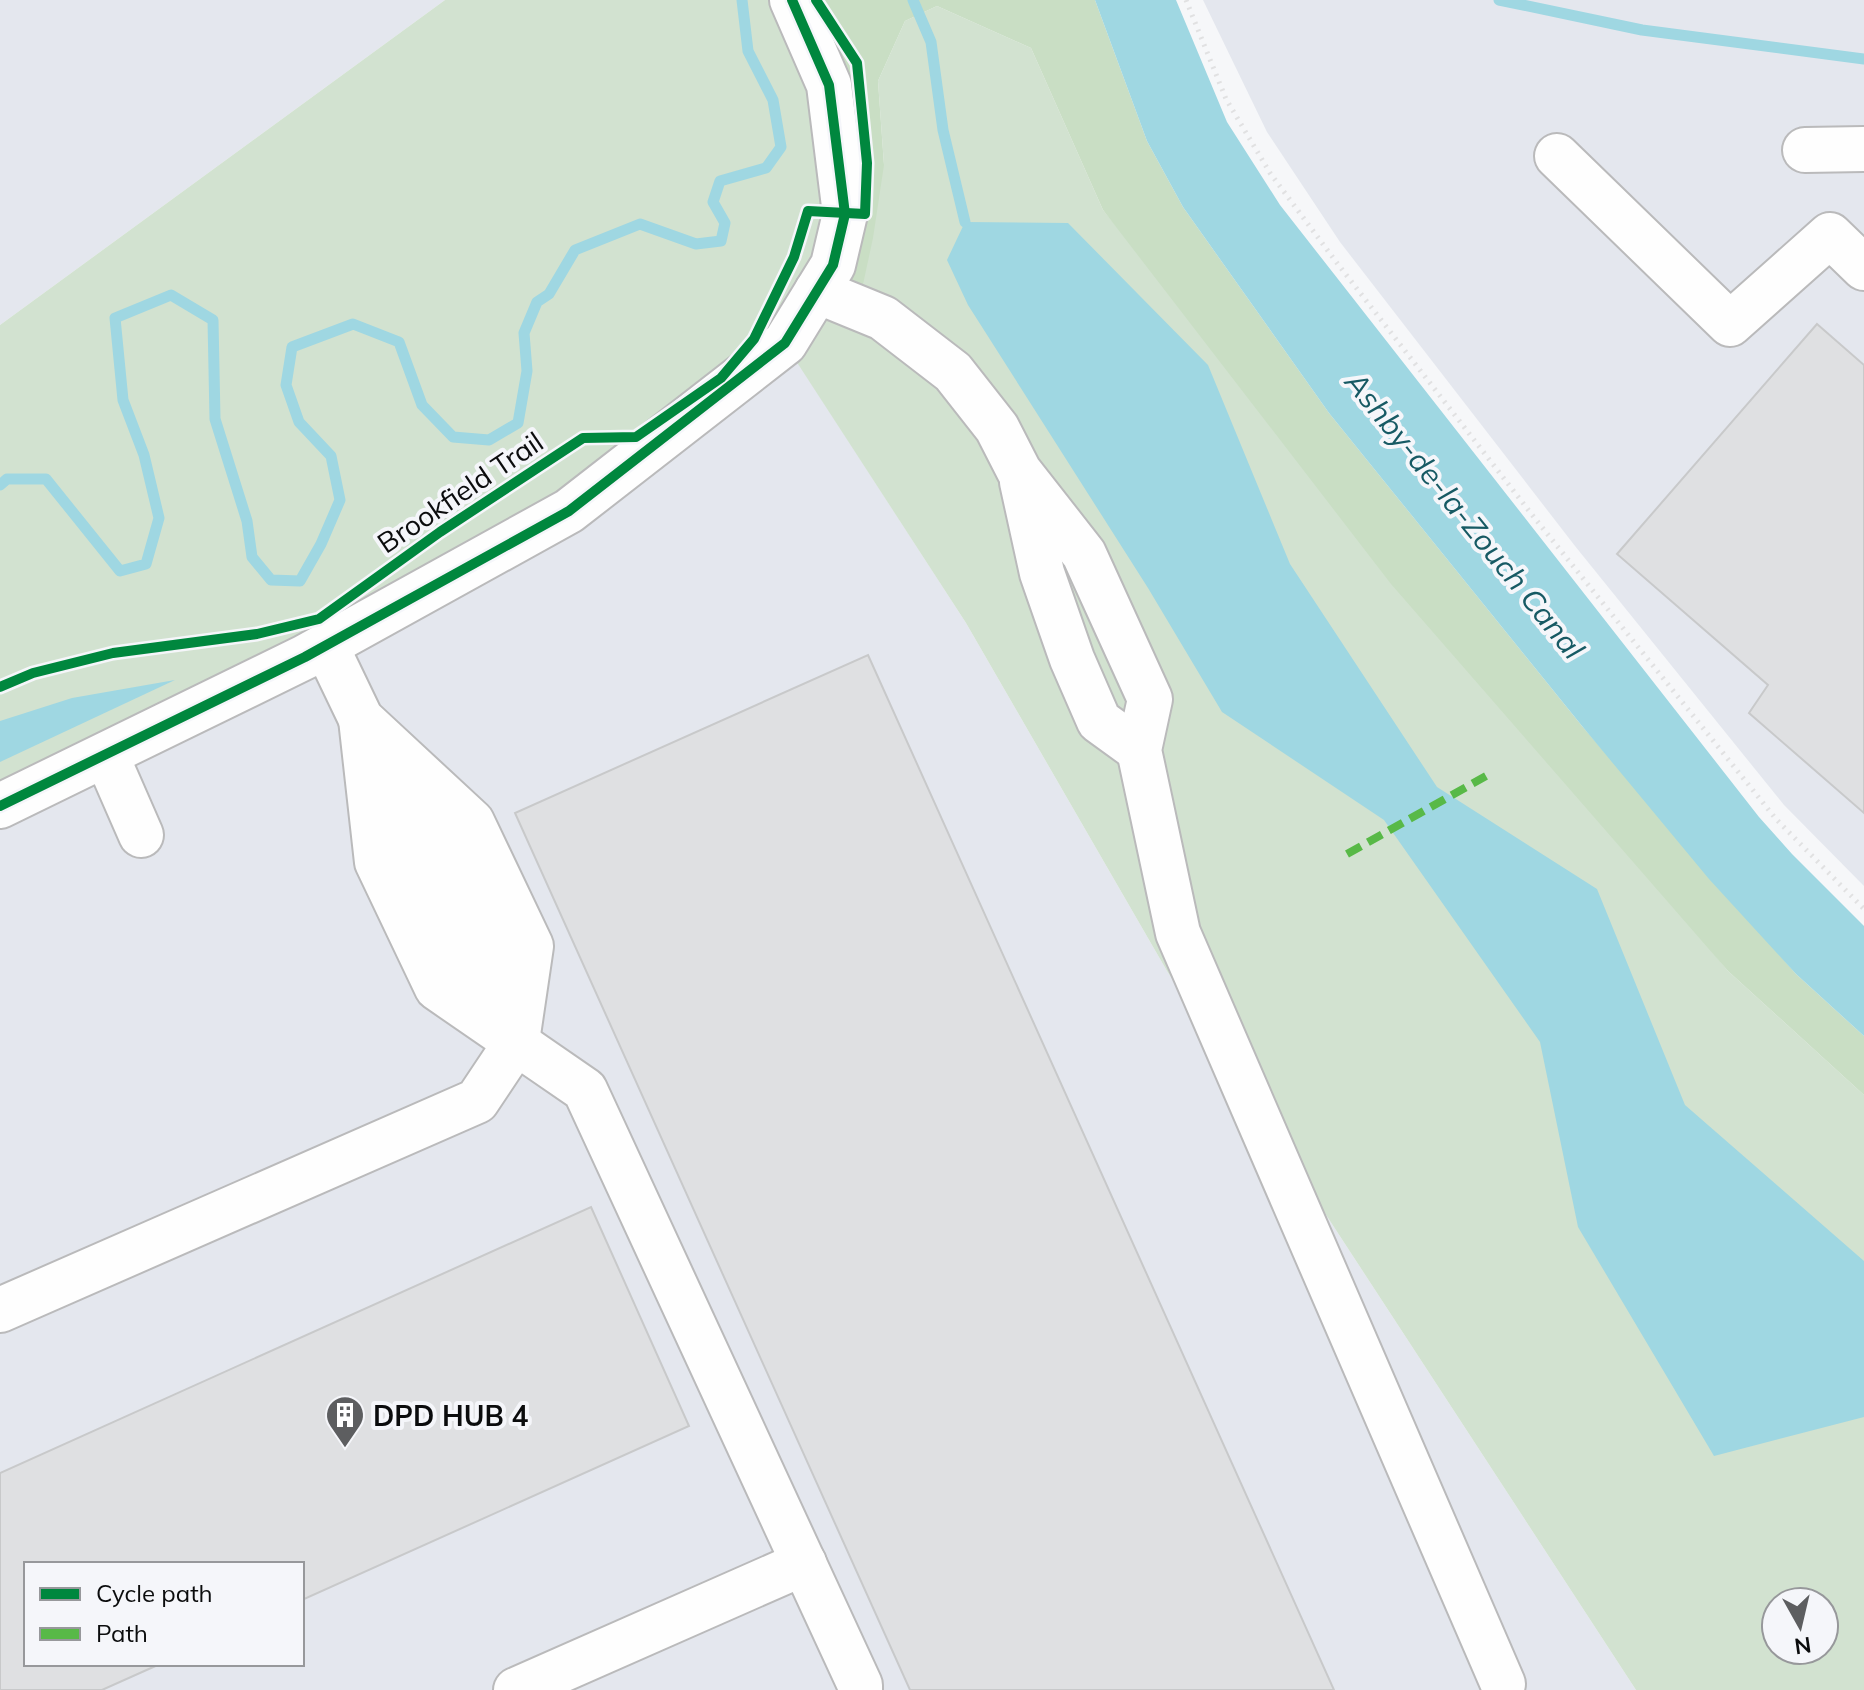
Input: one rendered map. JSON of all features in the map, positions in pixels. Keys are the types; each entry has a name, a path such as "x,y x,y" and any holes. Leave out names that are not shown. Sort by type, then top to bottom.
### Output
{"street":[{"path":"0,806 326,646 569,511 785,343 833,265 845,214 829,85 793,2"},
{"path":"1805,150 1864,149"},
{"path":"1557,156 1730,324 1830,235 1864,268"},
{"path":"817,291 883,318 953,372 997,428 1019,471 1042,573 1077,672 1099,721 1139,750 1178,933 1503,1684"},
{"path":"0,1310 477,1101 517,1041 500,960 441,835 361,719 326,646"},
{"path":"361,719 377,862 437,988 585,1090 860,1690"},
{"path":"106,755 141,835"},
{"path":"516,1690 804,1563"}],"path":[{"path":"1186,0 1226,99 1287,196 1533,516 1776,819 1864,909"}],"shaded area":[{"path":"0,0 445,0 0,325"},
{"path":"1203,0 1864,0 1864,886 1784,805 1575,546 1340,242 1267,132"},
{"path":"785,343 966,623 1167,971 1636,1690 0,1690 0,806"}],"green space":[{"path":"445,0 792,0 884,165 878,81 905,21 937,6 1031,48 1103,210 1728,971 1864,1095 1864,1690 1636,1690 1167,971 966,623 785,344 569,511 0,806 0,325"},
{"path":"792,0 1095,0 1147,141 1183,207 1329,413 1582,726 1796,974 1864,1036 1864,1095 1728,971 1391,584 1103,210 1031,48 937,6 905,21 878,81 884,165 859,303 833,265 847,204"}],"water":[{"name":"Ashby-de-la-Zouch Canal","path":"1095,0 1176,0 1227,122 1280,205 1759,817 1864,926 1864,1036 1796,974 1709,879 1329,413 1183,207 1147,141"},
{"path":"965,222 1068,223 1208,365 1290,564 1437,787 1597,889 1685,1105 1864,1261 1864,1417 1714,1456 1578,1227 1540,1042 1384,820 1222,712 1148,588 968,305 947,260"},
{"path":"175,680 0,762 0,721 72,698"}],"building":[{"path":"1817,324 1864,365 1864,813 1749,713 1768,685 1617,554"},
{"path":"868,655 1334,1690 910,1690 515,813"},
{"name":"DPD HUB 4","path":"591,1207 689,1426 304,1599 304,1562 24,1562 24,1666 156,1666 102,1690 0,1690 0,1473"}],"waterway":[{"path":"0,485 7,479 46,479 120,571 146,564 159,518 144,455 123,400 115,318 171,295 213,320 215,419 247,521 252,557 271,580 300,581 321,544 340,500 331,456 299,422 286,385 292,347 353,324 399,342 422,405 453,437 489,440 518,423 527,371 524,333 537,302 549,294 575,250 640,224 696,244 721,241 725,223 713,202 720,181 766,168 781,147 773,100 748,51 742,0"},
{"path":"913,0 931,42 943,130 965,222"},
{"path":"1499,0 1642,30 1864,59"}],"marked path":[{"path":"1347,854 1486,776"}],"cycle path":[{"path":"0,806 305,657 569,511 785,343 833,265 845,214 829,85 792,0"},
{"name":"Brookfield Trail","path":"0,687 33,673 113,653 257,634 319,619 440,532 583,438 636,437 721,378 754,339 794,257 808,211 865,214 867,163 857,63 816,0"}],"place":[{"name":"DPD HUB 4","path":"345,1449"}]}
